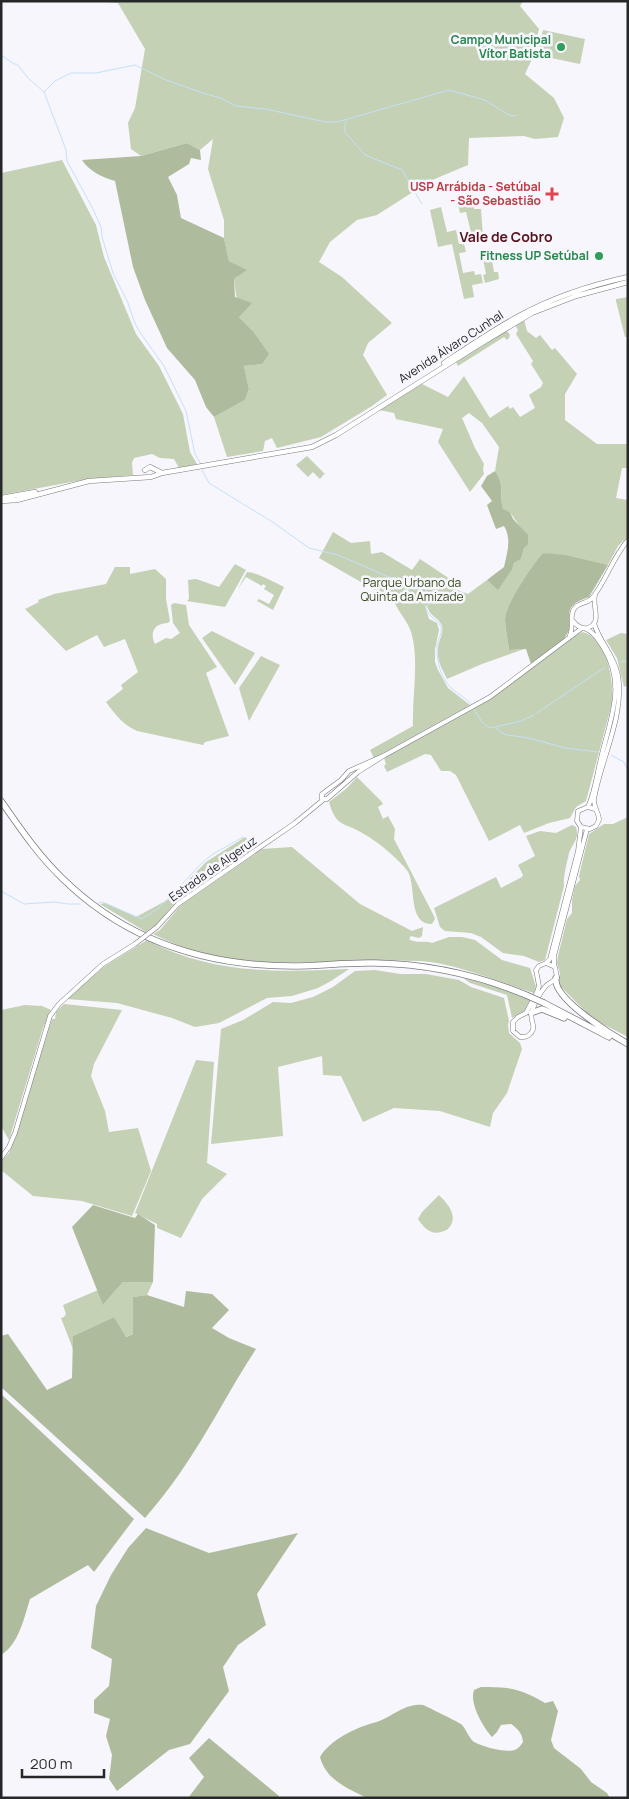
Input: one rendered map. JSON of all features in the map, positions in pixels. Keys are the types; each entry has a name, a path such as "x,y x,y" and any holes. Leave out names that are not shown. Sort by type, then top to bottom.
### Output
{"highway":[{"path":"1,801 42,857 80,895 101,911 128,927 153,940 181,951 215,960 244,964 292,966 373,963 414,966 460,974 526,994 628,1046"},
{"path":"556,978 557,987 591,1021 611,1036"},
{"path":"531,1016 539,1009 545,1010 611,1036"}],"main road":[{"name":"Avenida Álvaro Cunhal","path":"293,449 317,442 335,432 525,313 568,294 628,277"},
{"name":"Avenida Álvaro Cunhal","path":"155,475 312,447 336,435 476,346 532,313 576,296 628,282"},
{"path":"139,477 149,467 162,473"},
{"path":"1,502 17,500 89,481 152,477 155,475 154,468"},
{"path":"145,470 147,476"},
{"path":"1,498 59,488"},
{"path":"569,637 572,630 573,611 577,606 590,600 596,593 620,549 628,540"},
{"path":"595,809 588,807 581,809 577,815 577,821 581,827 593,828 598,823 599,817 595,809 594,799 617,710 619,686 614,659 594,623 596,616 594,608 596,593"},
{"path":"584,603 594,608"},
{"path":"573,620 576,625 592,632 607,653 613,668 616,687 614,710 588,807"},
{"name":"Estrada de Algeruz","path":"323,793 348,772 495,694 569,637 594,623"},
{"name":"Estrada de Algeruz","path":"1,1158 9,1147 15,1133 50,1016 59,1004 103,964 136,944 157,927 178,904 295,823 323,800 327,800 352,777 385,754"},
{"path":"348,772 348,776 352,777"},
{"path":"323,800 323,793 326,793 329,797"},
{"path":"547,984 531,1016 534,1026 532,1032 526,1037 520,1037 515,1034 512,1028 515,1019 528,1011 537,992 539,986 536,974 537,969 541,964 546,963 550,959 578,851 581,827"},
{"path":"538,980 547,984 556,978 554,956 587,829"},
{"path":"546,963 554,966"},
{"path":"521,1016 531,1016"}],"green space":[{"path":"93,1 523,1 520,6 539,29 532,59 525,74 554,98 564,118 558,137 535,139 524,136 469,138 468,165 430,181 377,215 357,220 330,242 319,262 342,277 392,323 368,343 363,355 387,395 321,437 277,448 272,438 265,441 263,451 227,457 214,417 245,400 249,389 244,366 262,364 252,330 239,317 234,279 246,270 229,261 224,238 224,220 208,169 213,139 200,150 187,143 141,156 131,149 128,123 135,108 145,49 118,3"},
{"name":"Campo Municipal Vítor Batista","path":"543,30 585,39 580,64 537,55"},
{"path":"187,143 200,150 201,160 191,158 189,164 168,177 177,195 181,218 224,238 229,261 247,270 234,279 235,297 252,303 239,317 252,330 269,354 262,364 244,366 249,389 245,400 214,417 206,407 195,380 167,348 145,300 133,267 115,181 105,178 89,168 82,160 141,156"},
{"path":"62,160 96,225 104,257 136,334 159,366 183,414 190,452 197,464 179,468 174,459 160,458 152,454 134,458 132,463 133,475 88,479 1,495 1,173"},
{"path":"474,195 474,209 481,209 483,238 473,240 466,212 460,213 457,199"},
{"path":"441,207 447,232 456,230 459,244 464,244 466,252 459,253 463,273 474,271 475,275 481,274 483,283 472,285 474,297 464,299 452,244 438,247 430,210"},
{"path":"491,256 494,272 498,272 499,279 485,283 483,275 486,274 483,259"},
{"path":"628,297 628,337 625,337 616,299"},
{"name":"Parque Urbano da Quinta da Amizade","path":"524,320 527,331 536,338 540,335 552,350 555,348 577,374 565,394 565,420 597,444 628,444 628,468 622,468 616,498 628,500 628,536 618,546 608,565 543,553 515,594 505,618 509,650 524,649 447,679 438,658 442,626 430,612 427,605 425,606 429,619 437,623 439,630 435,649 435,662 438,670 448,688 470,705 374,758 370,750 413,726 415,658 412,635 394,601 319,558 333,532 351,543 370,541 371,554 382,552 412,570 420,559 447,577 452,588 468,594 487,580 498,589 512,570 514,563 521,559 524,548 520,527 510,512 503,510 501,485 495,471 499,447 482,423 469,413 462,418 484,464 484,474 470,492 438,442 443,429 396,419 394,413 379,410 422,384 448,397 464,376 490,418 508,406 510,409 513,407 520,417 535,408 529,395 541,387 543,383 531,364 533,361 516,334 518,330 515,325"},
{"path":"504,332 508,332 510,335 507,340 504,337 458,366 456,362"},
{"path":"307,456 326,475 324,474 320,479 313,472 308,477 296,465"},
{"path":"495,471 501,485 503,509 510,512 513,519 528,535 528,544 524,548 521,559 514,563 512,570 498,590 487,580 504,567 508,536 504,526 496,529 487,505 492,501 481,486 487,476"},
{"path":"543,553 565,555 608,565 589,597 571,607 569,615 571,627 564,639 531,664 526,649 509,650 505,618 515,594"},
{"path":"235,564 246,570 225,607 187,601 189,599 188,580 196,579 219,587"},
{"path":"115,567 130,567 130,574 155,569 166,579 166,599 170,621 154,629 153,640 155,644 166,638 171,639 180,633 173,623 171,605 174,603 186,605 189,625 217,667 206,673 229,736 205,742 203,745 137,731 127,725 106,702 123,689 121,685 138,672 125,639 104,647 97,635 66,651 25,609 39,602 38,600 54,594 106,584"},
{"path":"247,572 251,572 284,587 273,610 257,601 259,599 269,604 274,595 264,589 266,586 263,584 262,586 246,577 238,589"},
{"path":"212,631 255,653 235,685 202,638"},
{"path":"582,632 591,636 603,652 612,684 612,703 586,801 576,807 570,818 549,823 524,833 520,825 489,841 456,775 450,771 441,771 431,755 425,754 387,772 384,766 386,764 384,758 473,709 566,641"},
{"path":"621,633 628,634 628,685 624,687 617,658 606,640"},
{"path":"261,656 280,665 249,721 239,688"},
{"path":"357,777 383,804 378,807 383,819 388,816 395,829 394,839 434,916 435,919 432,924 424,922 419,917 406,869 375,841 342,823 335,816 329,802 347,788"},
{"path":"628,817 628,1037 593,1019 558,984 560,973 557,963 567,919 572,913 575,886 580,880 579,876 589,834 604,824 613,824"},
{"path":"572,825 576,827 577,835 569,853 564,886 545,960 539,962 524,956 503,953 481,937 471,933 445,931 440,927 434,908 496,877 501,888 522,877 523,875 518,865 535,856 526,836 540,831 556,833"},
{"path":"245,837 256,847 173,905 156,925 146,932 100,904 106,903 136,917 171,898 206,862"},
{"path":"292,847 360,904 412,931 423,927 422,936 419,938 411,936 409,939 432,943 449,937 475,940 502,960 530,968 536,987 534,993 463,969 434,962 386,960 250,961 217,956 185,948 153,934 160,930 181,905 262,849"},
{"path":"147,940 196,960 246,969 296,971 349,969 318,988 292,996 267,998 219,1023 195,1027 172,1018 117,1003 67,999 105,966"},
{"path":"375,970 400,974 426,974 459,980 471,987 504,998 509,1021 509,1033 520,1043 522,1049 507,1093 493,1113 490,1127 440,1111 394,1108 363,1122 341,1076 323,1075 322,1056 278,1067 283,1136 211,1144 221,1029 243,1020 273,1002 291,1003 313,997 333,987 355,971"},
{"path":"463,978 504,989 530,1000 524,1011 512,1018 507,995 470,983"},
{"path":"64,1004 122,1010 94,1064 91,1076 105,1111 109,1132 138,1128 151,1171 132,1216 82,1201 33,1196 1,1170 1,1162 9,1153 52,1019 55,1019 56,1012"},
{"path":"25,1005 42,1006 51,1010 43,1028 9,1140 1,1126 1,1010"},
{"path":"196,1060 214,1062 207,1163 227,1174 202,1199 181,1238 157,1228 157,1224 135,1213"},
{"path":"439,1195 449,1207 453,1220 448,1229 434,1233 427,1230 418,1219 422,1212"},
{"path":"93,1205 135,1218 138,1214 155,1225 153,1282 123,1282 103,1305 72,1227"},
{"path":"123,1282 153,1282 147,1295 133,1297 133,1334 125,1337 114,1317 73,1336 73,1349 61,1318 66,1314 63,1305 98,1290 104,1304"},
{"path":"186,1291 212,1294 229,1310 212,1328 229,1338 256,1349 190,1458 145,1518 1,1387 1,1336 8,1334 47,1390 72,1378 73,1336 114,1317 126,1337 133,1334 133,1297 147,1295 184,1307"},
{"path":"1,1394 134,1519 94,1572 88,1565 30,1599 17,1637 1,1655"},
{"path":"146,1528 209,1553 298,1533 257,1594 266,1625 238,1645 223,1667 229,1691 190,1744 169,1750 117,1791 109,1779 112,1755 106,1736 110,1719 94,1713 94,1700 109,1686 112,1659 91,1648 96,1606 111,1575 128,1548"},
{"path":"481,1687 514,1689 545,1703 553,1701 558,1711 551,1740 554,1748 581,1769 591,1782 607,1793 610,1798 367,1798 338,1782 327,1772 323,1765 320,1757 336,1740 404,1708 416,1705 423,1705 461,1724 472,1740 478,1744 500,1750 515,1750 523,1742 521,1734 516,1728 511,1724 501,1725 492,1737 481,1721 475,1708 473,1695 474,1690"},
{"path":"209,1738 279,1796 278,1798 188,1798 204,1777 189,1758"}],"waterway":[{"path":"1,55 17,64 28,78 44,92 66,150 67,161 101,227 102,237 113,273 139,331 164,366 186,411 195,454 201,464"},
{"path":"44,92 55,81 71,73 96,73 135,65 166,80 221,98 236,106 265,109 326,122 337,122 449,90 485,100 507,114 516,115"},
{"path":"346,121 344,131 365,155 402,170 422,204"},
{"path":"202,470 209,483 274,523 309,548 338,555 389,577 415,581 425,589 433,600 426,606 428,613 441,627 437,649 442,675 451,688 472,705"},
{"path":"621,662 628,661"},
{"path":"537,713 605,667"},
{"path":"474,709 483,723 491,728 521,721 534,715"},
{"path":"496,728 508,735 529,738 565,748 598,752"},
{"path":"611,755 624,762 628,770"},
{"path":"98,903 102,902 142,919 159,908 203,862 243,837"},
{"path":"1,891 24,904 55,902 80,904"}],"place":[{"name":"Campo Municipal Vítor Batista","path":"561,47"},
{"name":"USP Arrábida - Setúbal - São Sebastião","path":"552,194"},
{"name":"Fitness UP Setúbal","path":"599,256"}],"district":[{"name":"Vale de Cobro","path":"506,237"}]}
